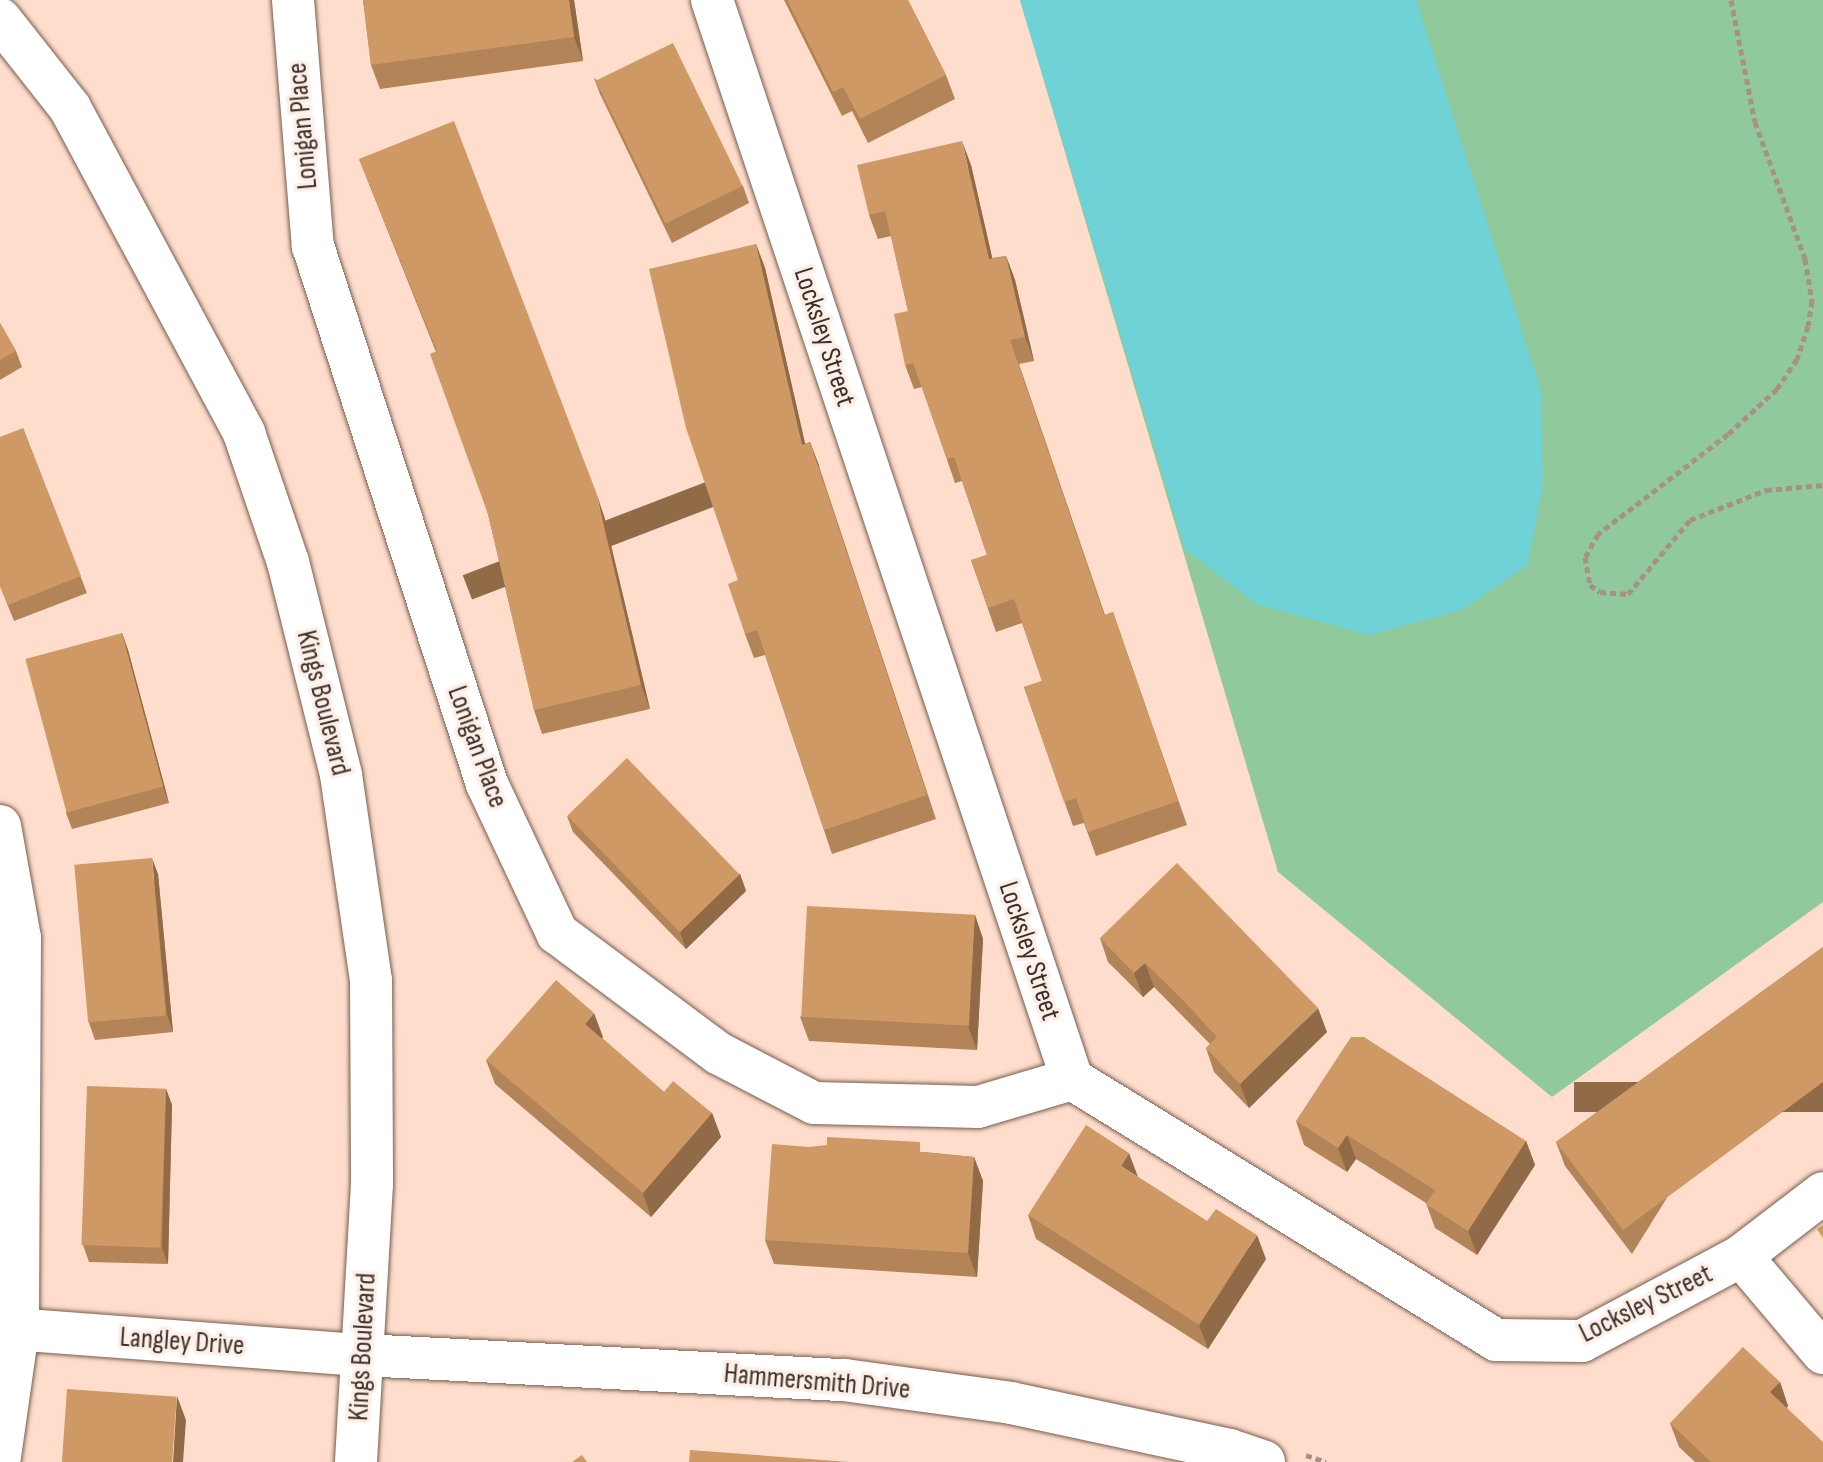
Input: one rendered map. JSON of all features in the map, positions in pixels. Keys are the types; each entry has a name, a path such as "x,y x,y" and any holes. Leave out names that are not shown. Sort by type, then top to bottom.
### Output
{"street":[{"name":"Lonigan Place","path":"293,0 313,246 487,784 557,933 718,1053 814,1103 978,1107 1072,1079"},
{"name":"Locksley Street","path":"712,0 1072,1079 1496,1340 1582,1341 1741,1256 1823,1193"},
{"name":"Kings Boulevard","path":"0,19 70,108 244,433 288,562 341,775 371,981 372,1184 356,1462"},
{"path":"0,826 20,938 9,1329 0,1457"},
{"path":"1741,1256 1823,1353"},
{"name":"Langley Drive","path":"9,1329 363,1355"},
{"name":"Hammersmith Drive","path":"363,1355 844,1380 1011,1403 1230,1450 1264,1462"}],"path":[{"path":"1731,0 1755,122 1805,259 1812,301 1808,326 1797,359 1777,389 1728,434 1598,534 1585,557 1590,585 1600,592 1628,594 1690,520 1766,490 1823,485"}],"green space":[{"path":"1020,0 1823,0 1823,902 1552,1097 1278,872"}],"water":[{"path":"1020,0 1416,0 1541,391 1543,483 1528,565 1462,610 1369,635 1256,604 1185,549"}],"building":[{"path":"363,0 569,0 574,37 371,65"},
{"path":"787,0 908,0 946,75 860,119 843,87 833,92"},
{"path":"673,43 743,186 665,224 596,81"},
{"path":"454,121 596,492 641,685 534,710 488,514 430,354 437,351 359,159"},
{"path":"962,141 989,259 1006,256 1025,337 1010,340 1104,615 1113,612 1178,801 1088,832 1076,798 1064,802 1024,687 1042,681 1014,599 988,608 971,560 987,555 954,457 947,459 913,363 905,365 894,314 908,311 885,211 869,215 857,165"},
{"path":"756,244 802,445 810,442 927,795 824,830 757,630 745,634 728,584 738,580 686,428 649,269"},
{"path":"0,323 16,351 0,360"},
{"path":"23,428 81,576 8,605 0,585 0,437"},
{"path":"122,633 163,787 67,812 25,659"},
{"path":"627,758 740,875 680,932 567,816"},
{"path":"152,858 166,1015 88,1022 74,865"},
{"path":"1177,863 1318,1008 1240,1084 1206,1048 1217,1037 1182,999 1145,963 1134,973 1100,938"},
{"path":"807,906 975,915 969,1026 801,1017"},
{"path":"1823,947 1823,1082 1623,1230 1556,1142"},
{"path":"556,980 594,1013 585,1024 664,1092 673,1081 712,1113 643,1193 486,1060"},
{"path":"1351,1037 1364,1037 1526,1141 1468,1231 1426,1204 1435,1190 1347,1135 1338,1148 1296,1121"},
{"path":"87,1086 166,1089 160,1248 81,1245"},
{"path":"1086,1125 1129,1153 1121,1166 1207,1221 1216,1209 1257,1235 1199,1325 1028,1215"},
{"path":"827,1137 920,1142 920,1152 974,1157 968,1253 765,1240 772,1144 827,1145"},
{"path":"1743,1347 1780,1382 1770,1392 1823,1442 1823,1462 1711,1462 1670,1423"},
{"path":"67,1389 177,1397 172,1462 62,1462"},
{"path":"690,1450 849,1462 689,1462"},
{"path":"582,1455 587,1462 572,1462"}]}
